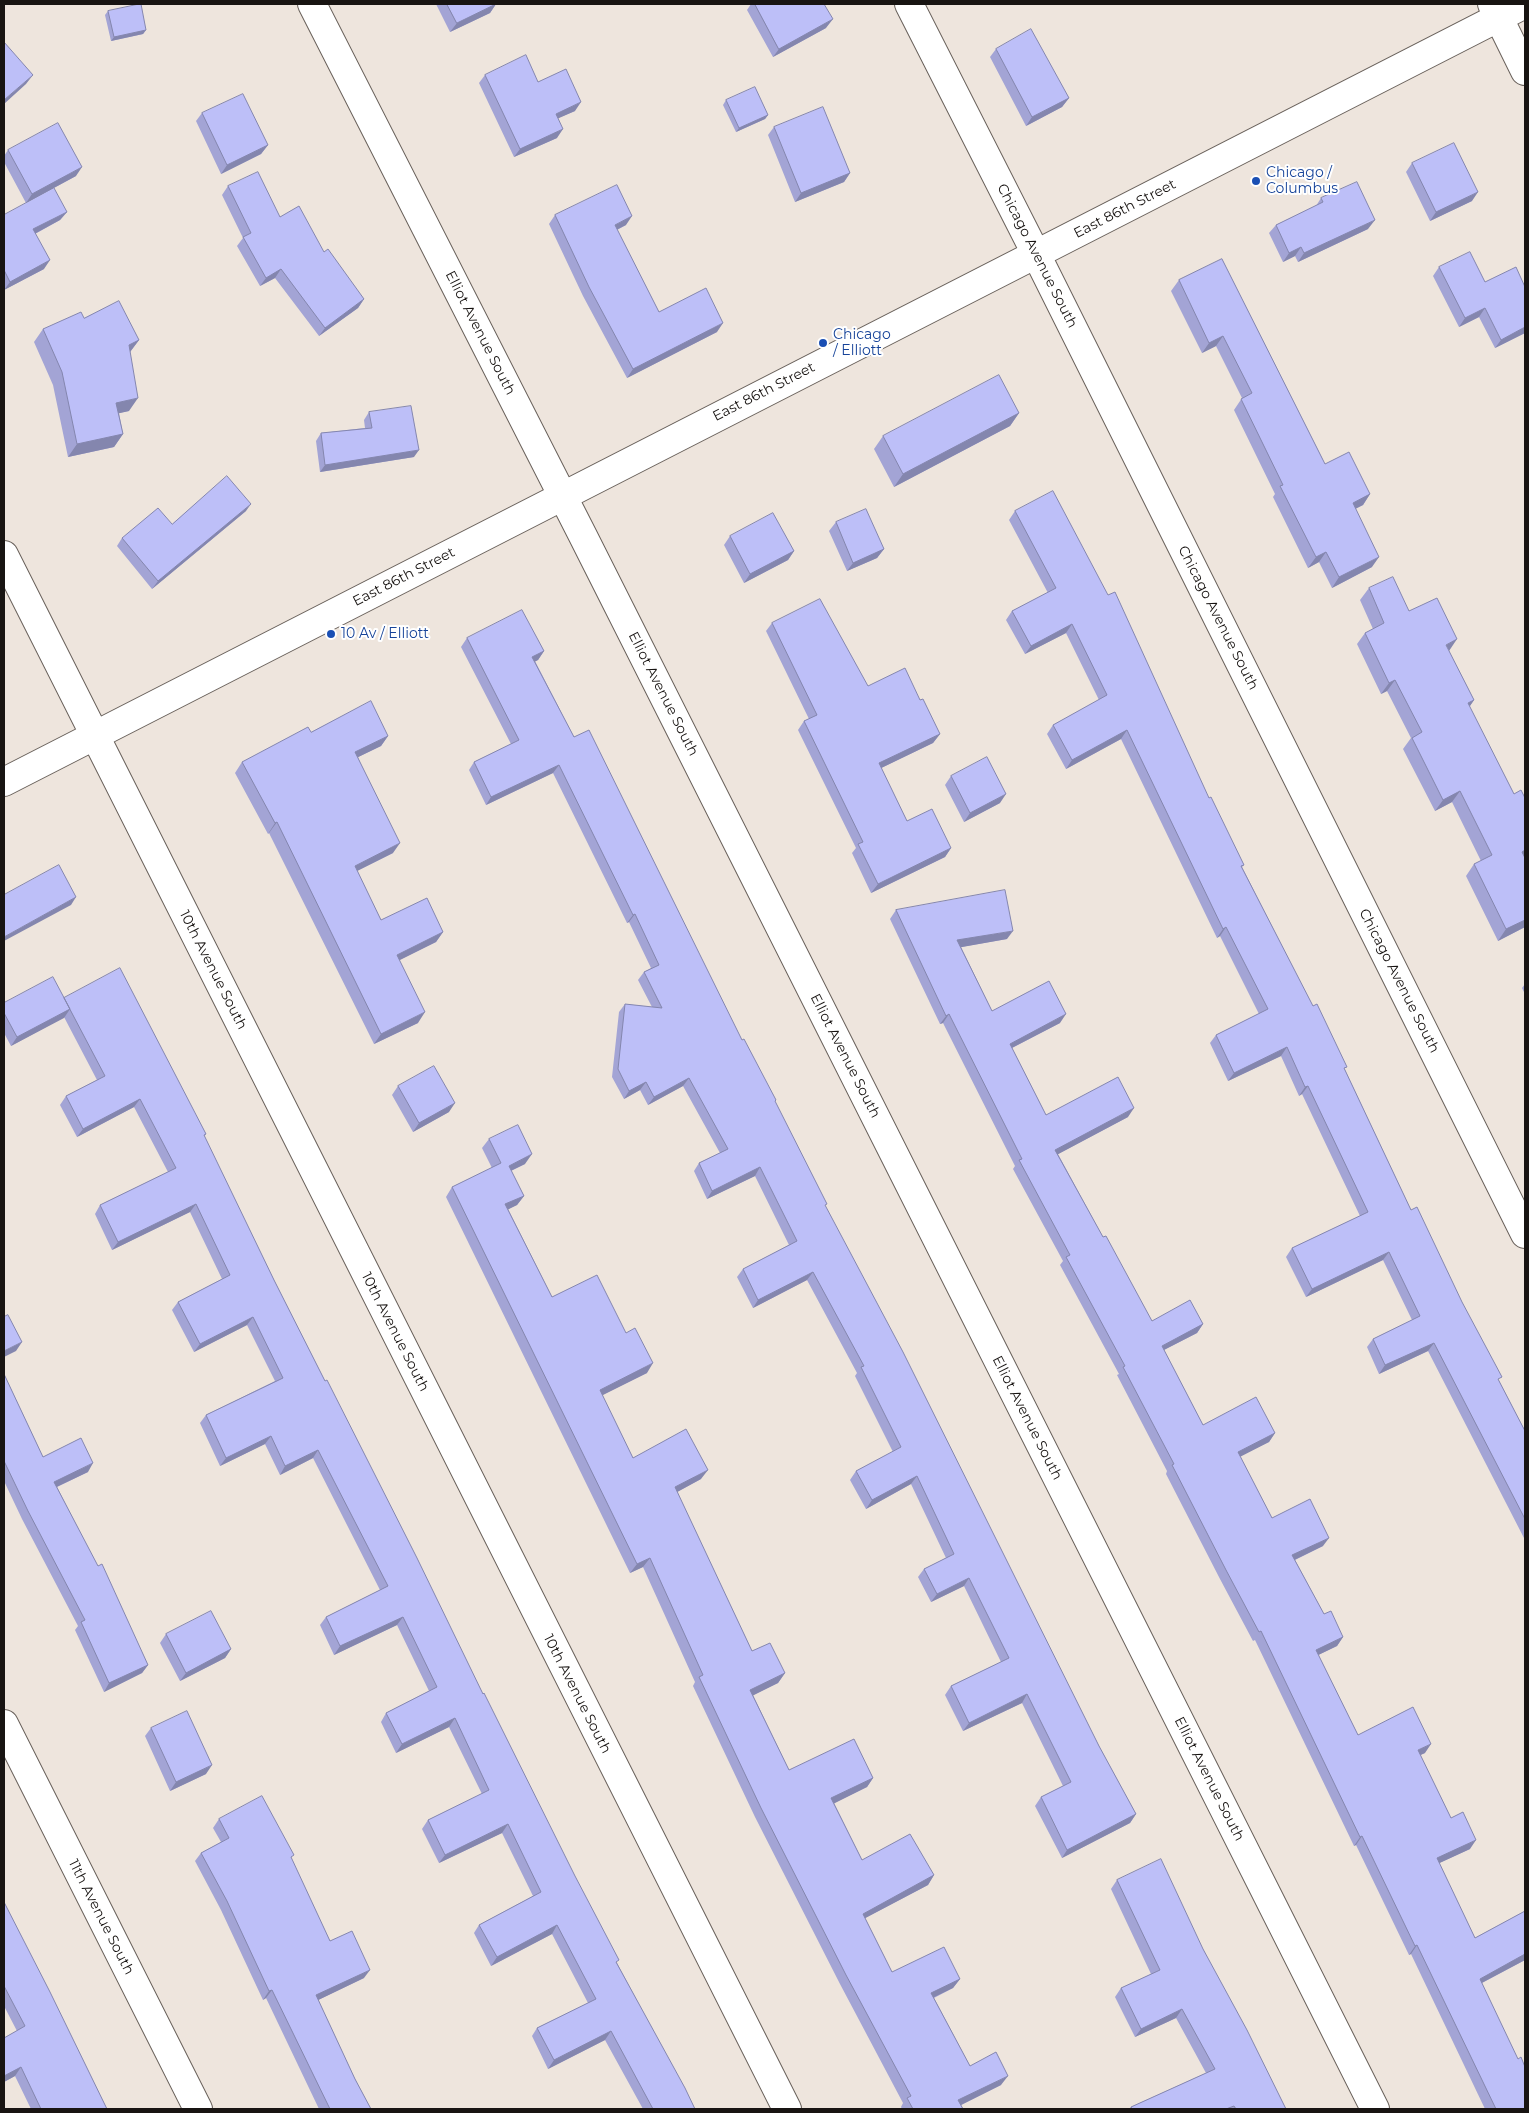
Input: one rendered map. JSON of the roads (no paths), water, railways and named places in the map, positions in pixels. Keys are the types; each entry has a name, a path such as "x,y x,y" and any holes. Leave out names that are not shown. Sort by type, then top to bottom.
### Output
{"street":[{"name":"Elliot Avenue South","path":"312,4 562,495 1375,2109"},
{"name":"Chicago Avenue South","path":"909,4 1036,254 1525,1234"},
{"name":"East 86th Street","path":"4,782 1036,254 1495,11 1525,4"},
{"path":"1495,11 1525,71"},
{"name":"10th Avenue South","path":"4,555 787,2109"},
{"name":"11th Avenue South","path":"4,1724 198,2109"}],"place":[{"name":"Chicago / Columbus","path":"1256,181"},
{"name":"Chicago / Elliott","path":"823,343"},
{"name":"10 Av / Elliott","path":"331,634"}]}
